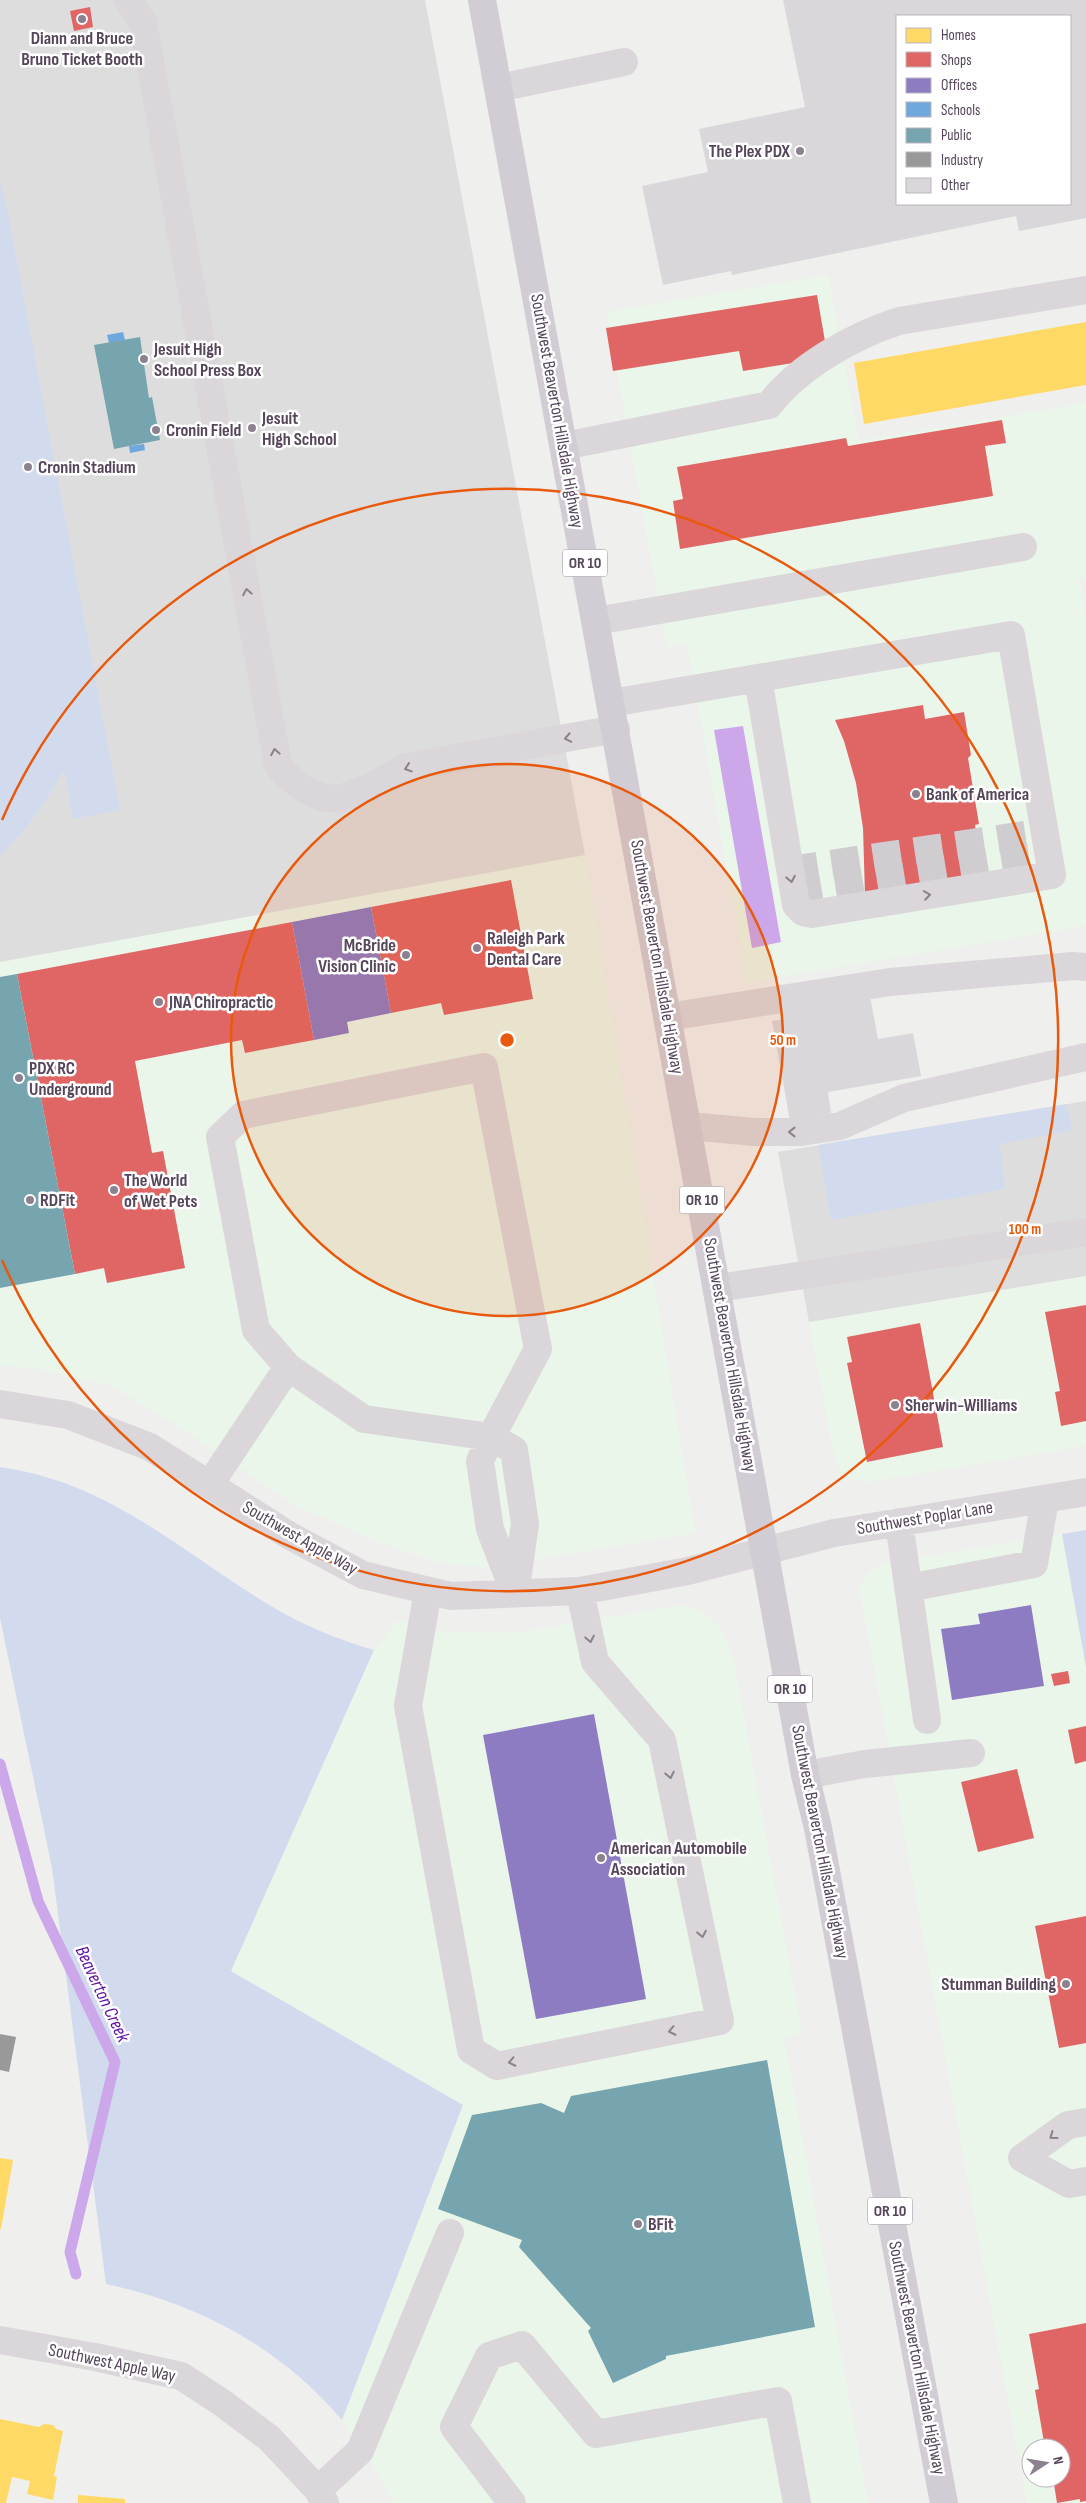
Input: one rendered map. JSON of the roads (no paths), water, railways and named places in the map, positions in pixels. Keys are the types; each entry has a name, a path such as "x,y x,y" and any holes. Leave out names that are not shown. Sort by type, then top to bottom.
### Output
{"main road":[{"name":"Southwest Beaverton Hillsdale Highway","path":"482,0 766,1550 805,1774 818,1828 944,2503"}],"street":[{"path":"128,0 143,23 278,765 285,774 303,788 321,797 339,798 372,787 406,767 614,716 758,678 1011,635 1052,875 812,914 802,912 796,905 758,678"},
{"path":"498,88 624,62"},
{"path":"564,446 769,405 783,387 806,369 870,330 899,321 1086,290"},
{"path":"596,621 1024,547"},
{"path":"668,1017 890,982 1073,966 1086,967"},
{"path":"688,1126 755,1132 792,1132 840,1126 904,1098 1086,1057"},
{"path":"492,1437 364,1420 288,1367 256,1330 220,1137 242,1115 484,1067 538,1349 480,1461 490,1529 515,1594"},
{"path":"718,1288 1086,1232"},
{"path":"210,1484 288,1367"},
{"name":"Southwest Apple Way","path":"0,1404 68,1415 150,1447 290,1536 364,1575 451,1596 580,1591 688,1570 766,1550"},
{"name":"Southwest Poplar Lane","path":"766,1550 834,1533 1086,1492"},
{"path":"908,1588 1034,1564 1045,1499"},
{"path":"899,1522 927,1720"},
{"path":"428,1591 408,1706 471,2050 497,2066 720,2021 662,1740 595,1662 580,1591"},
{"path":"805,1774 865,1764 971,1753"},
{"path":"1086,2122 1068,2125 1022,2158 1069,2184 1086,2181"},
{"path":"321,2496 360,2451 450,2233"},
{"name":"Southwest Apple Way","path":"0,2340 95,2357 181,2376 221,2402 269,2438 321,2496"},
{"path":"512,2503 454,2427 489,2356 522,2345 596,2434 778,2401 797,2503"}],"waterway":[{"name":"Beaverton Creek","path":"0,1764 38,1901 115,2062 70,2252 76,2274"}],"tunnel":[{"path":"790,870 1045,832"},
{"path":"794,894 1048,853"}],"place":[{"name":"Diann and Bruce Bruno Ticket Booth","path":"82,19"},
{"name":"The Plex PDX","path":"800,151"},
{"name":"Jesuit High School Press Box","path":"144,359"},
{"name":"Jesuit High School","path":"252,428"},
{"name":"Cronin Field","path":"156,430"},
{"name":"Cronin Stadium","path":"28,467"},
{"name":"Bank of America","path":"916,794"},
{"name":"Raleigh Park Dental Care","path":"477,948"},
{"name":"McBride Vision Clinic","path":"406,955"},
{"name":"JNA Chiropractic","path":"159,1002"},
{"name":"PDX RC Underground","path":"19,1078"},
{"name":"The World of Wet Pets","path":"114,1190"},
{"name":"RDFit","path":"30,1200"},
{"name":"Sherwin-Williams","path":"895,1405"},
{"name":"American Automobile Association","path":"601,1858"},
{"name":"Stumman Building","path":"1066,1984"},
{"name":"BFit","path":"638,2224"}]}
